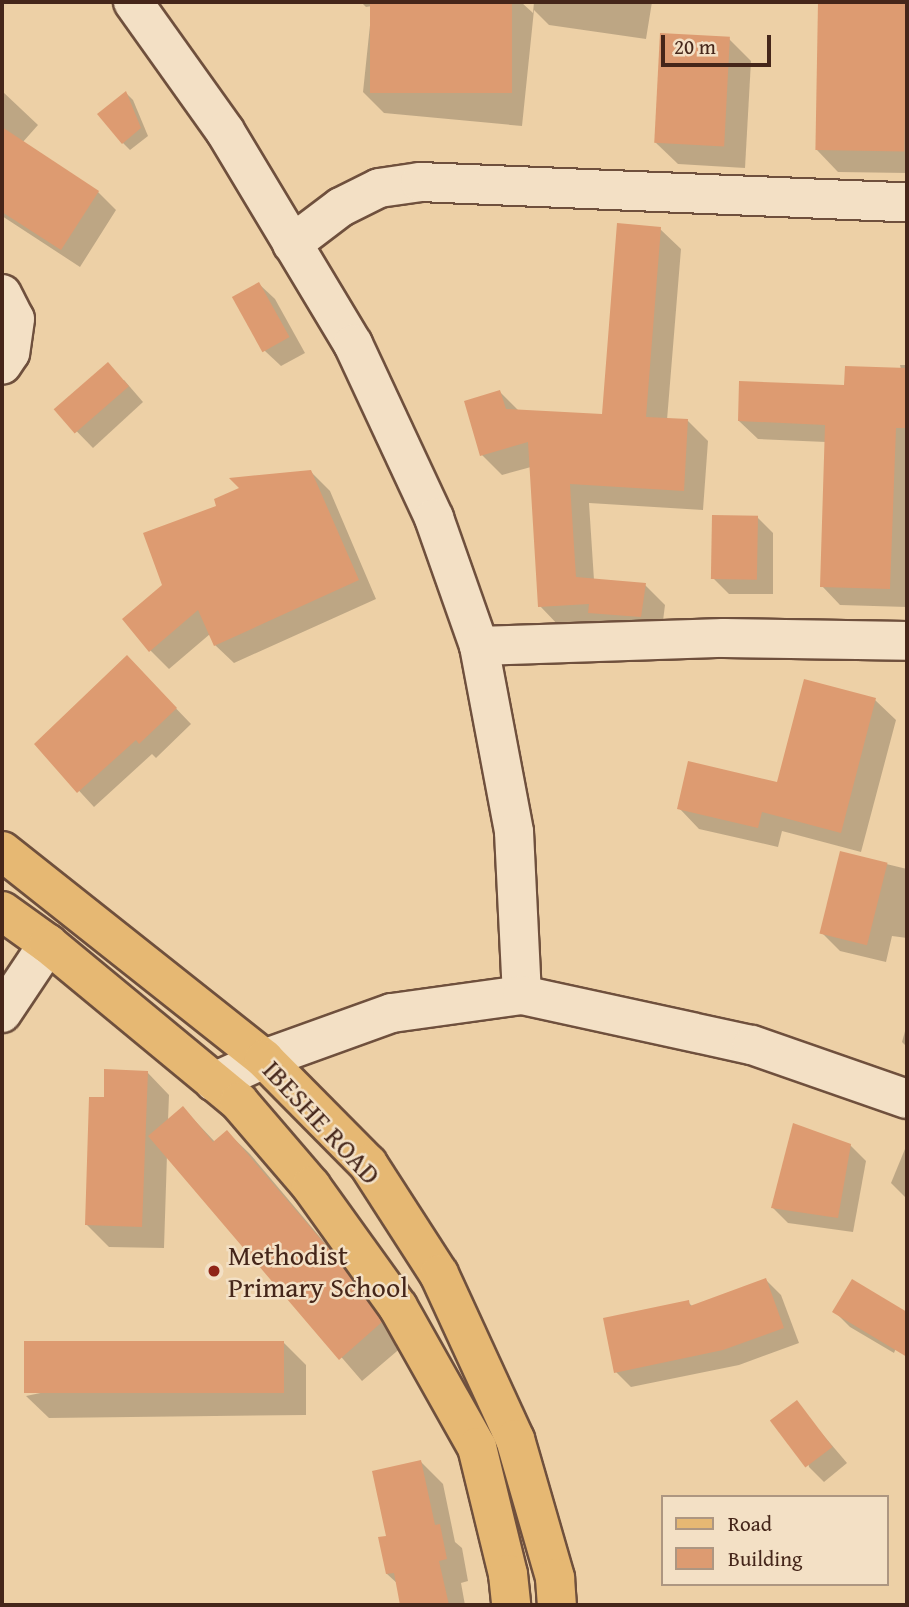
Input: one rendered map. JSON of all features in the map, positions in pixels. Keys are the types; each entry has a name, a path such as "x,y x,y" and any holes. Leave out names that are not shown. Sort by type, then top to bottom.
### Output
{"main road":[{"name":"IBESHE ROAD","path":"2,851 264,1059 368,1164 439,1274 515,1439 555,1578 557,1605"},
{"name":"IBESHE ROAD","path":"2,911 48,944 239,1102 312,1186 398,1307 437,1371 477,1447 508,1574 511,1605"}],"street":[{"path":"133,2 225,131 352,344 434,518 479,646 514,832 522,995"},
{"path":"292,244 341,207 379,188 420,182 907,202"},
{"path":"2,294 15,319 10,353 2,365"},
{"path":"479,646 724,639 907,641"},
{"path":"2,1013 48,944"},
{"path":"214,1082 264,1059 392,1013 522,995 752,1045 907,1099"}],"building":[{"path":"370,2 512,2 512,93 370,93"},
{"path":"818,2 907,4 904,152 815,150"},
{"path":"660,33 730,37 724,147 654,143"},
{"path":"126,91 141,128 122,144 97,114"},
{"path":"2,127 99,191 61,250 2,212"},
{"path":"617,223 661,227 646,417 688,419 684,491 570,484 576,577 646,583 641,617 588,613 589,604 538,607 528,442 480,456 464,401 500,390 506,409 602,414"},
{"path":"259,282 290,337 262,352 232,297"},
{"path":"108,362 129,386 75,433 54,409"},
{"path":"845,366 907,368 907,428 896,428 890,589 820,587 825,425 738,421 739,381 844,385"},
{"path":"311,470 359,580 214,646 198,610 149,652 122,619 162,585 143,533 216,506 214,499 239,488 229,478"},
{"path":"712,515 758,516 757,580 711,579"},
{"path":"127,655 177,708 139,744 136,740 77,793 34,744"},
{"path":"804,679 876,698 841,833 762,812 758,828 677,809 688,761 777,782"},
{"path":"840,851 888,863 867,945 819,933"},
{"path":"104,1069 148,1071 142,1227 85,1225 89,1097 104,1097"},
{"path":"183,1106 213,1142 227,1130 335,1256 382,1322 339,1360 148,1136"},
{"path":"793,1123 851,1144 838,1218 771,1208"},
{"path":"766,1278 784,1328 723,1350 614,1373 603,1318 689,1300 690,1306"},
{"path":"852,1279 907,1312 907,1357 832,1312"},
{"path":"24,1341 284,1341 284,1393 24,1393"},
{"path":"797,1400 833,1447 805,1468 770,1420"},
{"path":"421,1460 435,1525 440,1524 447,1559 439,1561 449,1605 400,1605 394,1573 386,1574 378,1537 386,1536 372,1471"}],"place":[{"name":"Methodist Primary School","path":"214,1271"}]}
